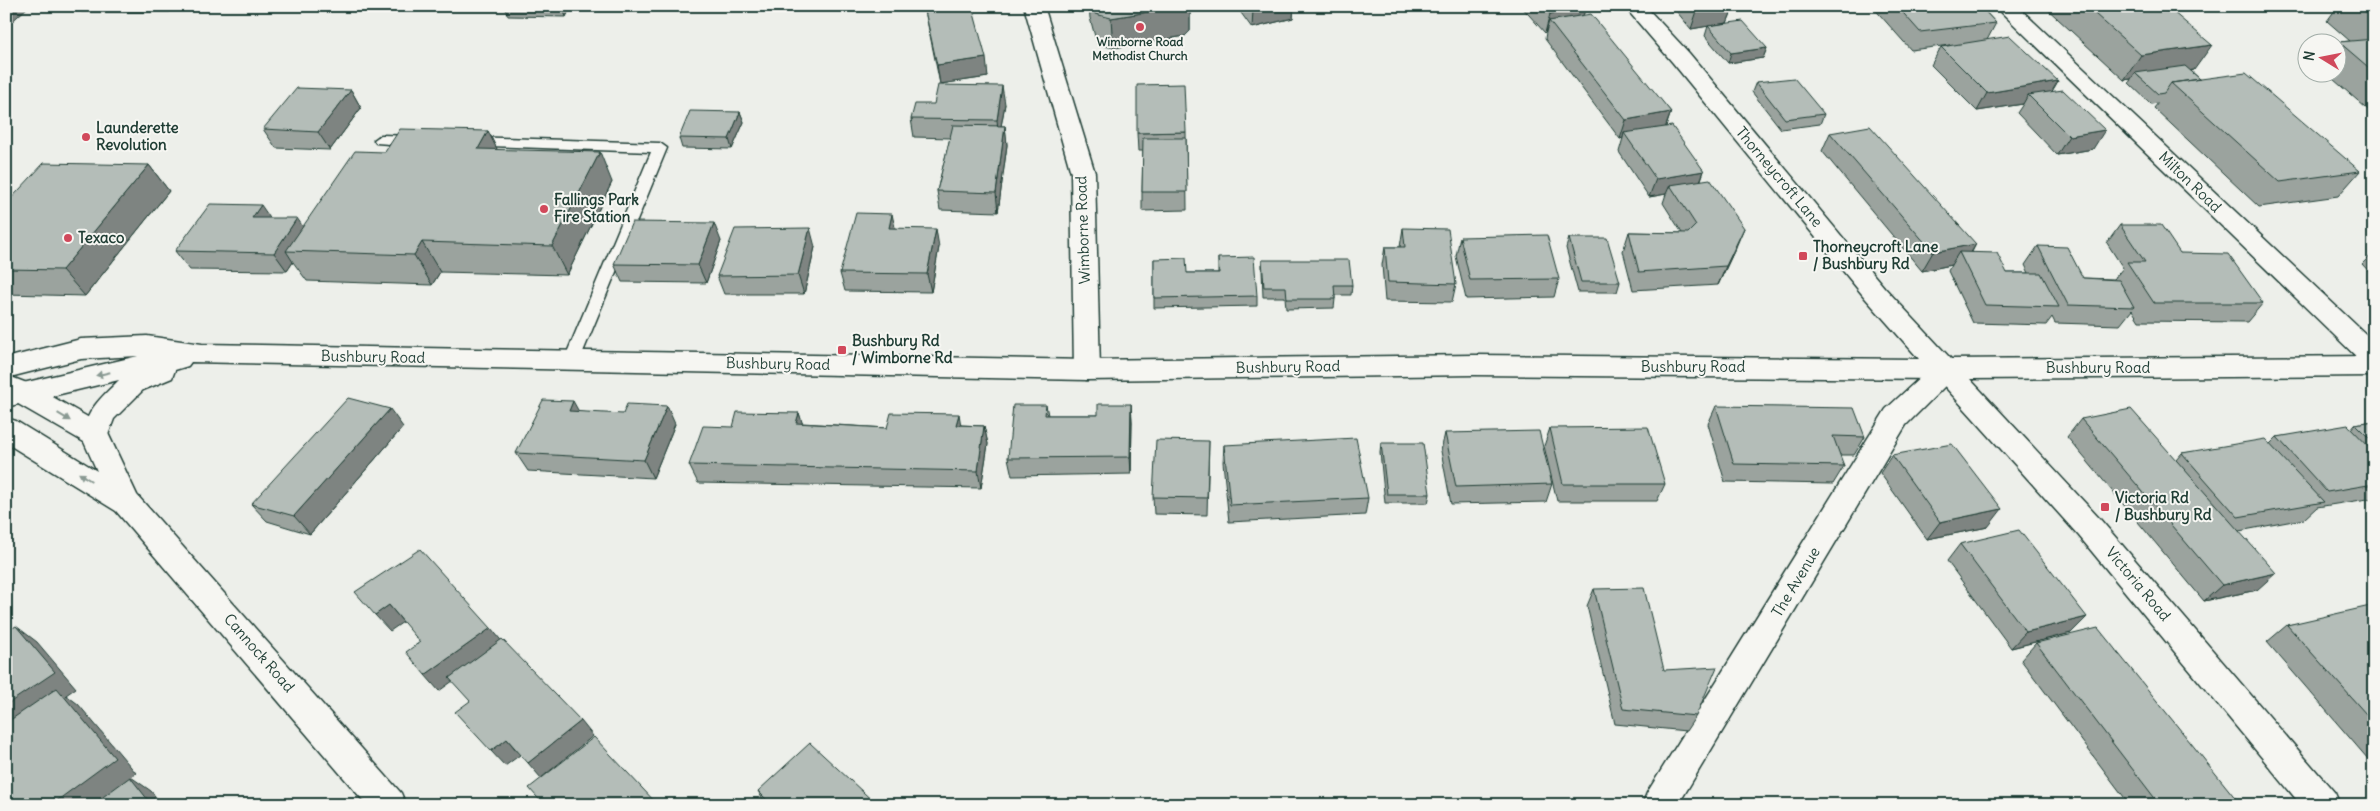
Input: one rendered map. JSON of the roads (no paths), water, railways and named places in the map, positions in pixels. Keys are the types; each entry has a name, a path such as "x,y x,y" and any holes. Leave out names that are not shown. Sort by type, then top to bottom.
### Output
{"main road":[{"name":"Wimborne Road","path":"1034,6 1083,173 1087,370"},
{"name":"Thorneycroft Lane","path":"1634,6 1681,58 1875,294 1946,369"},
{"name":"Milton Road","path":"2005,6 2374,358"},
{"name":"Bushbury Road","path":"6,368 81,349 147,346 202,354 1087,370 1474,365 1946,369 2374,366"},
{"name":"Bushbury Road","path":"11,391 202,354"},
{"path":"11,391 95,436 102,414 133,382 202,354"},
{"name":"The Avenue","path":"1659,805 1896,417 1946,369"},
{"name":"Victoria Road","path":"1946,369 2089,527 2323,805"},
{"name":"Cannock Road","path":"6,429 126,503"},
{"name":"Cannock Road","path":"95,436 126,503 390,805"}],"lane":[{"path":"381,140 431,141"},
{"path":"451,142 660,148 572,360"}],"place":[{"name":"Wimborne Road Methodist Church","path":"1140,27"},
{"name":"Launderette Revolution","path":"86,137"},
{"name":"Fallings Park Fire Station","path":"544,209"},
{"name":"Texaco","path":"68,238"},
{"name":"Thorneycroft Lane / Bushbury Rd","path":"1803,256"},
{"name":"Bushbury Rd / Wimborne Rd","path":"842,350"},
{"name":"Victoria Rd / Bushbury Rd","path":"2105,507"}]}
